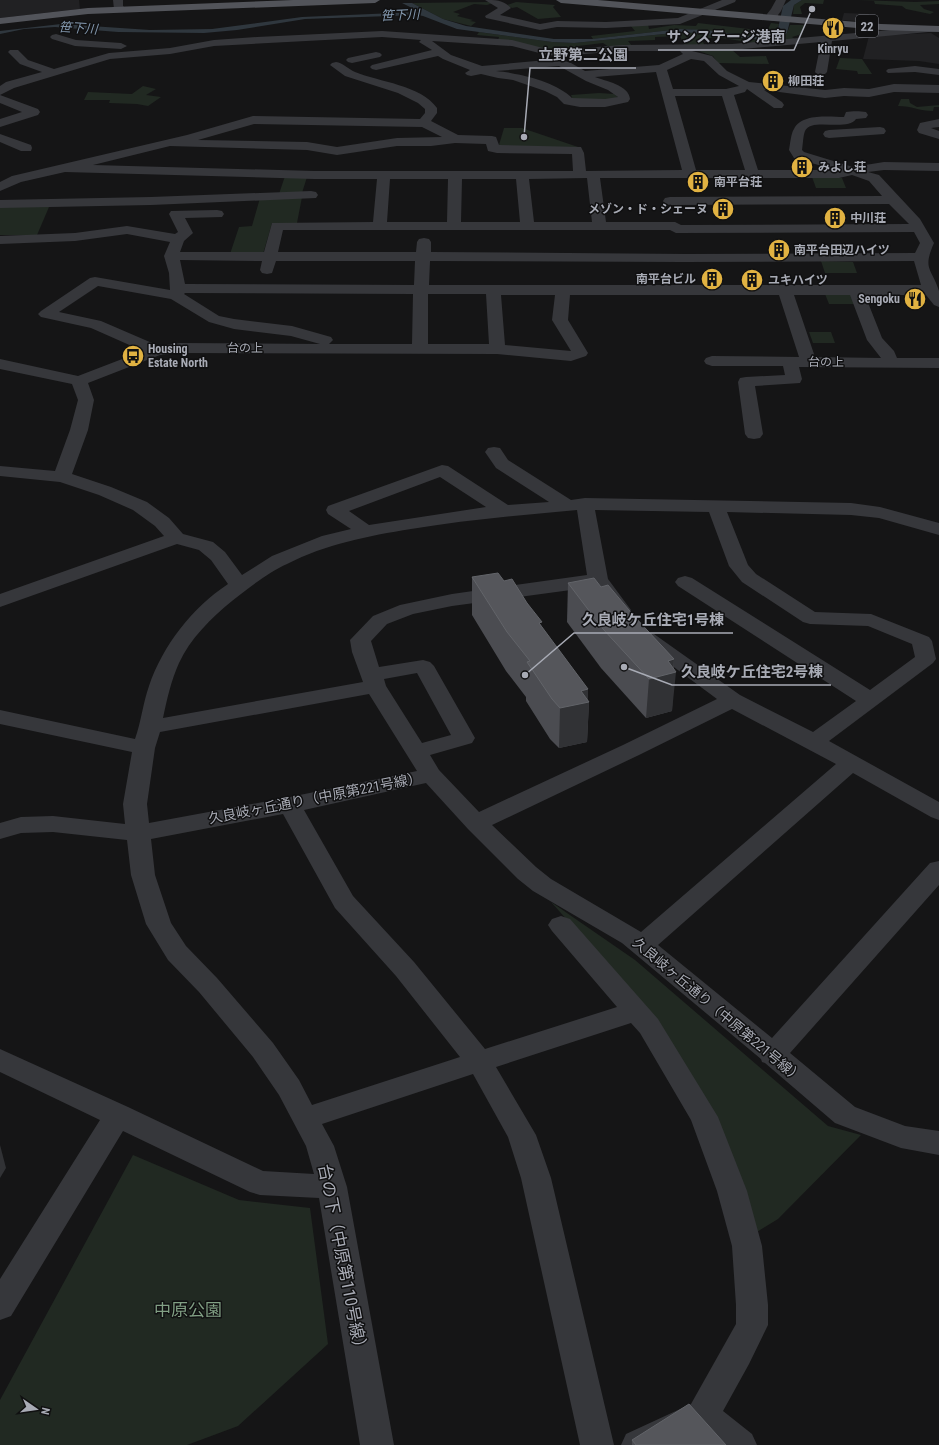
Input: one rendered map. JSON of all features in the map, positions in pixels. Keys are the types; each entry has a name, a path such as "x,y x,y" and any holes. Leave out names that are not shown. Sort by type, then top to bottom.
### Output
{"main road":[{"path":"0,21 88,11 120,5 375,0"},
{"name":"22","path":"561,0 887,28 937,29"}],"street":[{"path":"490,0 506,8 490,16 540,28 557,24 606,25 680,21 731,0"},
{"path":"773,18 772,14 776,11 781,0"},
{"path":"0,91 10,85 109,56 132,52 170,51 214,43 382,34 512,43 547,52 560,53 622,48 686,51 937,29"},
{"path":"56,37 75,43 124,46 132,52"},
{"path":"430,37 425,42 436,48 446,57 476,71 515,77 549,88 560,94 568,101 605,103 624,99 624,96 616,89 590,79 567,64 558,62 523,64 476,71"},
{"path":"178,60 240,51 300,48 300,38"},
{"path":"820,72 827,38"},
{"path":"583,74 661,68 678,61 686,51"},
{"path":"686,51 708,58 723,73 749,86 778,105"},
{"path":"14,52 24,62 53,72"},
{"path":"352,60 371,56 381,66 439,52"},
{"path":"810,54 824,55"},
{"path":"336,65 349,74 407,91 424,100 431,108 431,113 423,123"},
{"path":"661,68 690,174"},
{"path":"667,92 726,93 754,85 819,93 869,93 894,88 936,89 938,84 935,72 915,69 892,71"},
{"path":"854,92 854,101 862,109 850,115 850,119 846,121 808,122 803,124 799,130 810,135 880,131"},
{"path":"726,93 754,174"},
{"path":"0,99 34,112 0,123"},
{"path":"0,187 17,179 172,143 253,120 423,123 455,140"},
{"path":"939,124 924,126 923,130 939,135"},
{"path":"810,135 795,150 799,155 874,178 915,222 927,244 922,255 925,276 935,296"},
{"path":"0,138 26,148"},
{"path":"172,143 307,146 336,151 397,142 492,140 493,148 497,149 576,150 586,174 599,225"},
{"path":"332,174 336,151"},
{"path":"867,155 899,154"},
{"path":"809,158 843,156"},
{"path":"66,168 314,175 839,174 861,168 912,166 939,167"},
{"path":"380,226 384,174"},
{"path":"454,226 455,174"},
{"path":"522,174 527,225"},
{"path":"664,174 685,270"},
{"path":"304,225 314,175"},
{"path":"0,204 151,201 311,195"},
{"path":"670,201 893,200"},
{"path":"176,292 176,273 171,256 178,239 186,233 176,214 217,214"},
{"path":"262,288 277,226 424,227 599,225 675,227 918,228"},
{"path":"420,348 424,227"},
{"path":"0,240 75,237 127,230 178,239"},
{"path":"157,351 95,324 46,314 94,281 176,292 262,288 564,290 685,270 922,255 939,246"},
{"path":"171,256 424,256 685,270 785,290 856,290 935,296"},
{"path":"493,290 497,349"},
{"name":"台の上","path":"79,381 157,351 180,348 345,347 497,349 571,356 580,353 560,320 564,290"},
{"path":"785,290 810,362"},
{"path":"856,290 875,340 888,354 891,362"},
{"path":"176,292 214,319 234,324 292,331 345,347"},
{"name":"台の上","path":"712,361 939,362"},
{"path":"754,434 746,382 794,379 790,362"},
{"path":"0,364 79,381 86,400 79,430 62,477"},
{"path":"494,452 502,464 576,505 598,580 634,628 732,700 814,742 939,812"},
{"path":"366,531 335,510 442,470 504,511"},
{"path":"0,471 62,477 105,491 140,506 162,522 176,538 206,546 218,556 229,573 240,585"},
{"name":"台の下（中原第110号線）","path":"377,1445 332,1187 320,1146 289,1088 263,1050 208,985 177,953 159,924 143,875 135,804 158,687 169,662 181,642 208,610 240,585 279,560 329,540 366,531 430,520 504,511 576,505 851,509 880,513 939,529"},
{"path":"716,507 739,566 749,578 810,618 871,620 922,641 926,659 814,742"},
{"path":"0,601 176,538"},
{"path":"431,775 374,680 360,649 360,640 380,620 407,609 452,600 598,580"},
{"path":"685,582 870,700"},
{"path":"0,717 147,738 423,666 464,738 417,752"},
{"path":"476,823 631,750 732,700"},
{"path":"641,946 851,763"},
{"name":"久良岐ヶ丘通り（中原第221号線）","path":"0,831 21,825 53,824 139,833 290,805 431,775 527,874 542,885 631,937 691,985 772,1055 845,1115 901,1137 939,1143"},
{"path":"290,805 344,902 405,969 479,1061 522,1135 536,1178 597,1445"},
{"path":"772,1055 939,869"},
{"path":"560,925 649,1026 704,1117 732,1191 746,1246 752,1305 752,1325 738,1354 703,1415 638,1445"},
{"path":"305,1118 636,1011"},
{"path":"0,1060 260,1183 332,1187"},
{"path":"0,1306 118,1115"},
{"path":"703,1415 740,1445"}],"shaded area":[{"path":"0,0 79,0 80,9 0,18"},
{"path":"844,13 869,14 867,22 842,20"},
{"path":"931,33 939,38 939,64 919,61 863,59 869,36"}],"green space":[{"path":"802,0 824,0 823,4 805,3 800,7 802,14 793,14 794,5"},
{"path":"857,0 915,2 939,1 939,4 920,5 924,9 934,12 930,14 906,9 902,6 875,4 874,1"},
{"path":"516,2 555,5 553,7 561,17 538,19 517,7 512,8 507,5"},
{"path":"412,3 493,3 487,5 474,4 453,12 460,14 457,16 476,22 471,26 443,19"},
{"path":"698,23 767,31 771,23 779,24 775,35 764,37 740,36 680,29 593,39 591,36 635,31 630,25 648,24 649,29 674,25 696,26"},
{"path":"790,25 804,25 802,34 792,37 796,40 754,43 722,38 701,38 705,46 684,45 680,36 655,37 655,40 628,41 632,46 609,47 603,43 578,46 580,48 568,49 562,52 550,51 498,40 499,37 477,35 479,32 552,42 574,43 684,32 753,40 787,33"},
{"path":"693,49 711,51 731,49 740,57 766,56 769,64 718,63 713,56"},
{"path":"840,58 862,59 872,74 858,74 857,71 836,69"},
{"path":"143,86 156,89 146,95 161,97 148,106 109,103 110,100 84,100 88,92 132,94"},
{"path":"599,93 614,94 618,97 611,100 573,100 571,95"},
{"path":"901,99 909,99 910,103 917,107 939,105 939,107 934,107 933,111 898,106"},
{"path":"504,128 522,128 578,147 503,147 499,145"},
{"path":"285,176 307,177 302,193 279,194"},
{"path":"812,177 842,178 846,188 816,188"},
{"path":"302,197 297,223 272,223 263,254 230,254 239,227 252,226 260,198"},
{"path":"0,207 49,207 37,235 0,235"},
{"path":"821,261 853,262 857,273 825,273"},
{"path":"825,294 847,294 853,296 856,304 829,304"},
{"path":"809,332 831,332 835,343 813,343"},
{"path":"551,902 635,960 828,1126 861,1135 778,1219 752,1235 651,1013"},
{"name":"中原公園","path":"133,1155 239,1200 310,1208 328,1344 238,1426 187,1445 0,1445 0,1400"}],"water":[{"name":"笹下川","path":"791,0 802,0 794,5 787,33 780,38 762,40 684,32 574,43 552,42 457,29 418,15 305,19 237,30 204,33 118,32 55,27 24,29 0,34 0,31 61,24 150,30 212,29 302,17 418,12 402,3 412,3 443,19 466,26 554,39 592,39 680,29 705,30 757,37 769,36 777,33 783,6"}],"building":[{"path":"498,573 504,581 512,579 527,603 542,622 539,623 588,689 581,691 589,702 560,708 552,699 527,662 530,661 507,632 472,577"},
{"path":"594,578 601,587 608,585 634,616 674,659 668,661 676,672 649,679 603,629 568,583"},
{"path":"689,1404 726,1445 636,1445 632,1440"}],"place":[{"name":"サンステージ港南","path":"812,9"},
{"name":"Kinryu","path":"833,28"},
{"name":"柳田荘","path":"773,81"},
{"name":"立野第二公園","path":"524,137"},
{"name":"みよし荘","path":"802,167"},
{"name":"南平台荘","path":"698,182"},
{"name":"メゾン・ド・シェーヌ","path":"723,209"},
{"name":"中川荘","path":"835,218"},
{"name":"南平台田辺ハイツ","path":"779,250"},
{"name":"南平台ビル","path":"712,279"},
{"name":"ユキハイツ","path":"752,280"},
{"name":"Sengoku","path":"915,299"},
{"name":"Housing Estate North","path":"133,356"},
{"name":"久良岐ケ丘住宅2号棟","path":"624,667"},
{"name":"久良岐ケ丘住宅1号棟","path":"525,675"}]}
